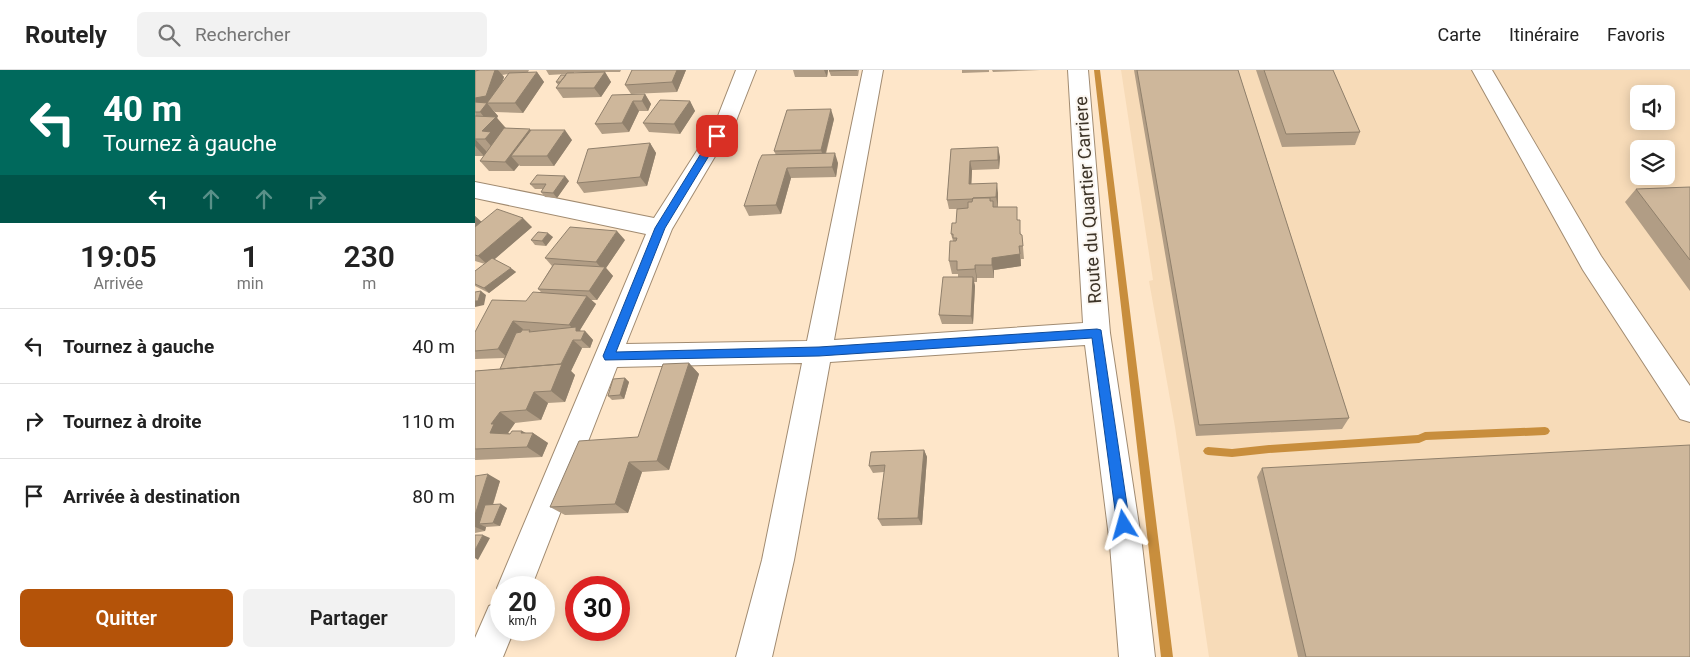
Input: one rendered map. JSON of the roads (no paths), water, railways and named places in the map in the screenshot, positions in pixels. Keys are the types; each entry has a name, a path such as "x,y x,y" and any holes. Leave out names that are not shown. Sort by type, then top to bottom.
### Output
{"street":[{"path":"519,576 660,228 697,165 726,121 746,70"},
{"path":"754,657 779,560 873,70"},
{"name":"Route du Quartier Carriere","path":"1078,70 1097,333 1127,545 1137,657"},
{"path":"1481,70 1592,262 1690,410"},
{"path":"475,190 660,228"},
{"path":"609,356 819,352 1097,333"},
{"path":"485,657 492,641"}],"waterway":[{"path":"1097,70 1167,657"},
{"path":"1208,451 1232,453 1419,439 1425,436 1545,431"}]}
